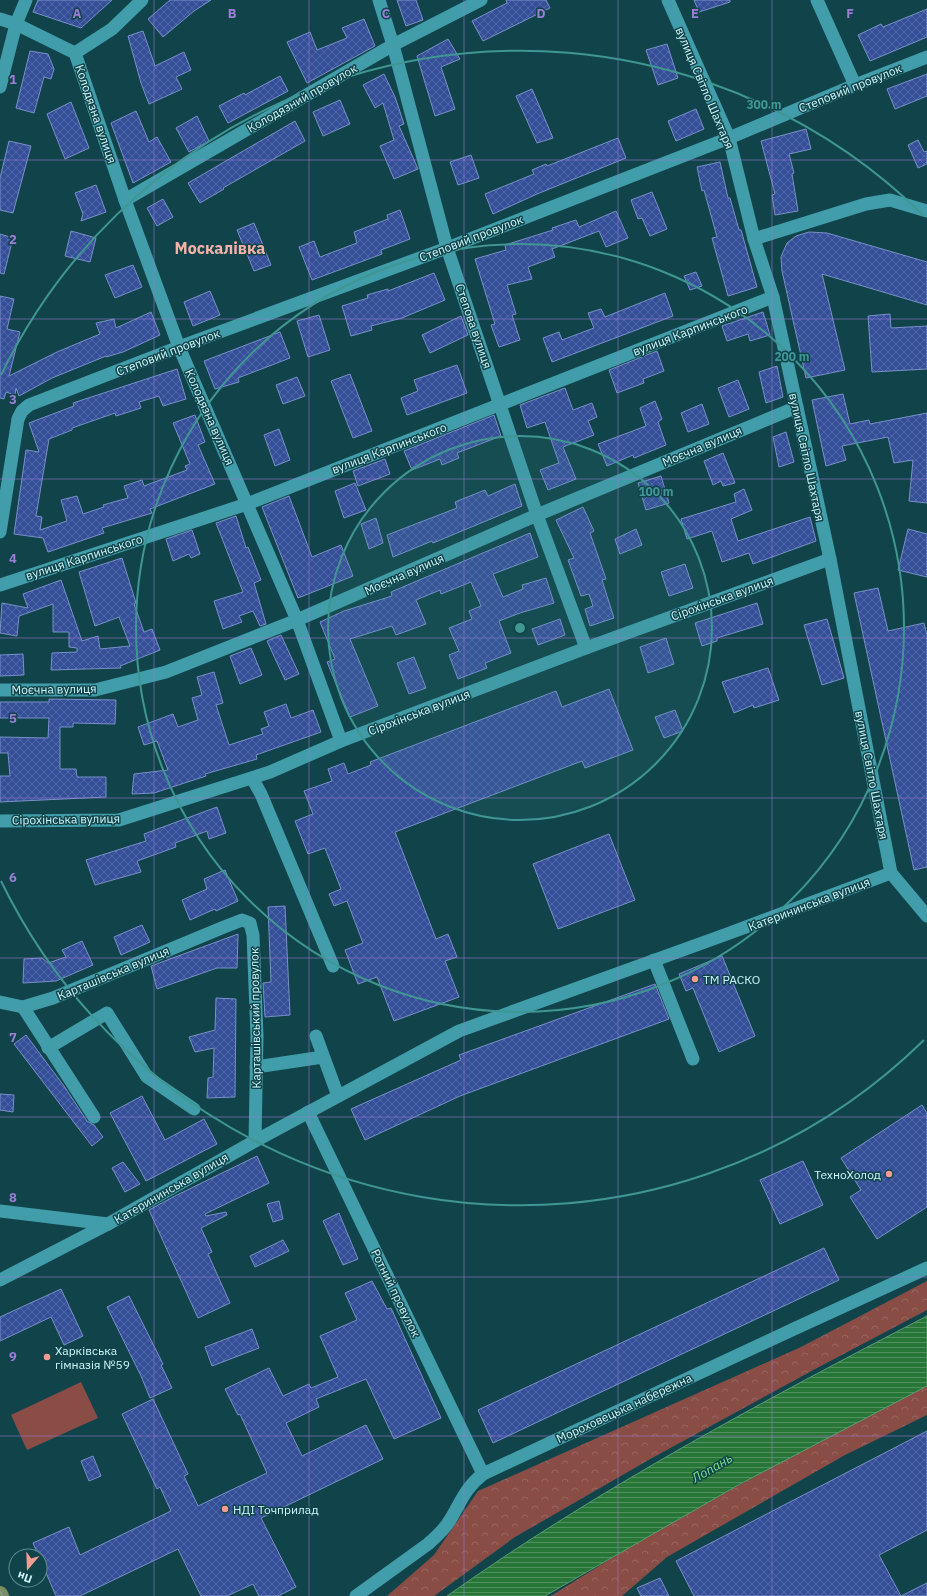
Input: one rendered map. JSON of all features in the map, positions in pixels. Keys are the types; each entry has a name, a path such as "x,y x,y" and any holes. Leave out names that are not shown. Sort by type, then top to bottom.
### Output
{"street":[{"path":"0,87 16,24 26,0"},
{"path":"75,53 112,29 142,0"},
{"name":"Степова вулиця","path":"379,0 393,45 447,248 537,515 586,648"},
{"name":"Колодязний провулок","path":"125,200 393,45 480,0"},
{"name":"вулиця Світло Шахтаря","path":"668,0 729,138 754,239 773,297 830,559 891,873 927,916"},
{"path":"817,0 855,84"},
{"name":"Колодязна вулиця","path":"0,19 16,24 75,53 125,200 179,347 297,620 341,741"},
{"name":"Степовий провулок","path":"0,532 18,419 22,411 29,405 179,347 447,248 729,138 855,84 927,57"},
{"path":"754,239 872,203 890,200 927,211"},
{"name":"вулиця Карпинського","path":"0,585 247,504 773,297"},
{"name":"Моєчна вулиця","path":"0,690 95,690 166,672 297,620 537,515 797,407"},
{"name":"Сірохінська вулиця","path":"0,821 119,820 270,772 341,741 586,648 830,559"},
{"path":"252,778 261,794 333,966"},
{"name":"Катерининська вулиця","path":"0,1211 108,1224 255,1141 459,1031 891,873"},
{"name":"Карташівський провулок","path":"224,926 242,920 250,923 253,935 257,1036 255,1141"},
{"name":"Карташівська вулиця","path":"23,1008 53,998 224,926"},
{"path":"654,960 693,1058"},
{"path":"0,1002 23,1008 94,1117"},
{"path":"48,1048 107,1013 147,1077 194,1109"},
{"path":"316,1036 338,1096"},
{"path":"256,1067 323,1057"},
{"name":"Ротний провулок","path":"308,1112 483,1474"},
{"path":"0,1280 108,1224"},
{"name":"Мороховецька набережна","path":"356,1596 428,1544 439,1534 449,1522 471,1484 483,1474 927,1268"}],"green space":[{"path":"927,1281 927,1310 652,1458 515,1537 434,1596 387,1596 434,1555 478,1491 801,1347"},
{"path":"81,1382 98,1418 27,1450 11,1415"},
{"path":"927,1385 927,1415 845,1455 667,1557 622,1596 551,1596 597,1567 690,1513"}],"water":[{"name":"Лопань","path":"927,1316 927,1386 740,1484 545,1596 447,1596 563,1519 682,1448"}],"building":[{"path":"38,0 112,0 81,28 33,12"},
{"path":"170,0 211,0 194,11 163,37 148,19"},
{"path":"397,0 416,0 423,20 406,26"},
{"path":"506,0 546,0 550,8 483,41 472,21 507,3"},
{"path":"694,0 730,0 730,2 699,12"},
{"path":"927,9 927,37 870,61 858,35 881,24 883,27"},
{"path":"364,19 375,46 307,83 287,42 310,32 317,50 347,38 342,28"},
{"path":"143,31 155,66 184,52 191,70 176,77 182,89 149,104 141,83 128,36"},
{"path":"448,39 460,59 441,67 455,109 435,116 417,56"},
{"path":"667,44 678,78 658,85 646,50"},
{"path":"30,51 48,54 54,69 51,79 44,77 34,113 16,108"},
{"path":"384,74 395,97 404,124 399,126 418,169 394,179 380,146 394,140 383,103 375,108 363,85"},
{"path":"927,74 927,96 895,109 887,89"},
{"path":"280,76 288,91 228,123 219,106 244,93 245,95"},
{"path":"532,89 553,138 537,143 516,96"},
{"path":"340,100 350,124 323,136 313,112"},
{"path":"71,102 89,148 65,159 47,114"},
{"path":"696,109 704,129 676,141 668,121"},
{"path":"136,111 149,142 157,137 171,162 133,183 111,123"},
{"path":"197,116 209,141 189,152 176,128"},
{"path":"295,121 305,141 223,188 224,189 200,203 188,183"},
{"path":"806,129 811,149 789,154 794,173 792,174 798,211 775,215 772,195 775,194 761,141"},
{"path":"618,138 626,158 537,194 493,214 485,194 534,174 532,170 546,164 547,166"},
{"path":"918,140 924,152 927,151 927,164 918,168 908,145"},
{"path":"9,141 31,146 13,213 0,210 0,178"},
{"path":"471,155 479,178 458,185 450,162"},
{"path":"720,162 728,198 730,198 739,230 741,230 757,287 728,296 712,238 717,237 704,190 702,191 697,167"},
{"path":"96,185 106,212 81,221 83,214 75,193"},
{"path":"652,192 667,229 650,236 642,218 638,219 631,200"},
{"path":"163,199 173,217 157,226 147,208"},
{"path":"400,210 410,239 381,250 382,254 312,280 299,247 314,241 320,257 357,243 354,232 388,219 387,215"},
{"path":"616,211 628,238 606,247 599,231 552,249 555,257 528,267 532,279 507,285 516,314 512,315 520,340 499,347 491,325 495,324 475,259 506,250 505,245 553,230 552,228 576,220 579,227"},
{"path":"254,223 271,265 254,271 237,230"},
{"path":"71,231 96,238 90,262 65,256"},
{"path":"809,232 827,233 927,262 927,305 822,274 845,370 806,378 782,271 781,257 787,243 796,236"},
{"path":"0,234 13,238 4,274 0,273"},
{"path":"133,265 142,287 115,298 105,275"},
{"path":"696,272 702,286 690,290 684,276"},
{"path":"434,273 445,300 402,318 371,326 372,330 351,336 342,306 368,298 367,295 388,289 388,291"},
{"path":"210,291 220,315 193,326 184,302"},
{"path":"665,293 673,316 552,362 543,338 559,332 562,340 594,328 588,313 601,309 605,317"},
{"path":"0,296 14,299 7,329 20,332 9,376 57,352 100,334 96,323 114,319 116,328 151,312 160,335 123,352 106,356 52,378 19,396 16,388 15,395 6,392 4,399 0,398"},
{"path":"763,312 770,335 750,341 748,334 727,341 722,326"},
{"path":"890,314 891,328 927,326 927,369 872,372 868,316"},
{"path":"319,315 330,350 308,357 297,321"},
{"path":"461,316 468,335 430,353 422,335"},
{"path":"280,332 290,358 238,378 239,382 215,389 204,361"},
{"path":"657,351 664,371 643,379 644,383 617,393 609,370"},
{"path":"457,365 467,393 407,415 401,398 418,391 414,380"},
{"path":"777,366 783,397 766,403 759,372"},
{"path":"177,369 186,399 163,406 159,396 139,402 141,408 116,416 115,413 72,428 72,430 49,439 36,516 42,517 40,530 67,521 61,500 77,496 83,514 104,507 103,505 128,498 124,486 142,480 144,486 187,470 185,466 190,464 173,423 195,415 205,442 198,445 215,484 150,509 152,513 102,528 104,533 48,552 43,538 14,534 26,450 39,452 29,423 74,406 73,403"},
{"path":"350,374 372,431 353,438 331,381"},
{"path":"297,377 305,396 283,404 276,385"},
{"path":"738,380 749,409 729,417 718,388"},
{"path":"565,388 573,410 592,403 597,417 588,421 594,435 563,447 576,479 548,490 540,470 559,463 545,422 527,428 520,405"},
{"path":"843,394 850,424 869,420 870,424 927,413 927,503 909,501 913,460 894,463 888,437 842,446 846,460 826,466 812,400"},
{"path":"655,401 662,419 658,422 666,445 634,458 633,455 607,466 598,444 646,426 640,408"},
{"path":"702,404 709,424 688,432 681,413"},
{"path":"494,415 501,436 457,453 459,458 442,465 440,459 412,470 404,451"},
{"path":"279,429 290,460 275,466 264,435"},
{"path":"786,432 794,462 779,467 773,437"},
{"path":"723,453 735,483 723,486 721,481 713,485 704,461"},
{"path":"385,459 390,474 358,486 353,471"},
{"path":"661,476 669,503 646,510 638,483"},
{"path":"355,483 366,510 344,518 335,491"},
{"path":"515,484 522,506 433,543 432,541 393,557 387,535 457,508 455,502 485,490 488,496"},
{"path":"744,489 752,510 731,519 738,541 810,517 816,541 753,564 749,553 722,562 712,531 687,539 681,519 736,502 734,494"},
{"path":"289,496 312,557 341,545 353,576 298,598 262,507"},
{"path":"583,507 594,531 590,533 606,579 602,580 614,618 590,626 585,609 593,606 589,594 581,596 568,560 574,558 556,520"},
{"path":"236,516 246,548 248,547 261,580 254,583 266,624 260,626 253,611 239,616 242,622 223,629 214,601 243,592 216,523"},
{"path":"376,518 383,543 369,549 361,524"},
{"path":"636,529 642,545 620,554 615,539"},
{"path":"908,529 927,534 927,577 898,570"},
{"path":"192,530 200,554 191,558 189,554 173,561 166,539"},
{"path":"530,533 538,557 493,574 503,597 523,589 522,585 546,578 554,603 499,621 511,653 485,663 487,668 458,679 449,655 459,651 449,628 472,619 469,611 481,606 471,582 441,594 440,590 416,600 426,624 396,635 392,626 350,639 378,706 350,717 327,662 335,659 320,622 344,611 392,596 391,592"},
{"path":"122,558 136,603 134,604 144,632 152,629 160,650 120,666 121,668 51,670 52,653 77,652 77,648 69,647 69,632 53,632 53,604 19,616 17,636 0,633 2,603 28,608 23,594 61,580 82,641 98,636 100,649 130,646 119,617 95,626 79,572"},
{"path":"685,564 693,588 669,596 661,572"},
{"path":"878,588 888,631 924,623 927,635 927,867 914,870 854,593"},
{"path":"757,603 763,624 717,638 717,641 702,646 695,623"},
{"path":"560,619 565,635 538,645 532,629"},
{"path":"827,619 844,678 822,685 804,625"},
{"path":"281,635 299,674 285,680 267,641"},
{"path":"666,638 674,664 648,673 640,647"},
{"path":"251,648 262,675 240,684 230,656"},
{"path":"23,654 24,675 0,676 0,655"},
{"path":"414,657 426,688 409,694 397,663"},
{"path":"768,668 779,700 754,708 753,705 734,713 722,682"},
{"path":"214,672 223,703 216,705 229,745 263,734 261,729 269,726 264,712 286,704 291,718 313,710 321,732 256,755 257,759 205,774 206,776 154,793 132,794 134,774 168,770 157,741 144,745 138,727 173,714 178,727 198,720 192,698 202,695 197,677"},
{"path":"609,689 633,750 585,768 582,761 395,832 436,939 448,934 457,957 445,961 459,997 394,1021 377,977 358,984 345,950 363,943 347,901 334,906 329,894 341,889 325,848 308,854 295,821 313,814 304,791 332,781 328,769 344,763 348,774 371,765 370,762 556,691 562,707"},
{"path":"49,699 116,700 115,724 73,723 73,727 60,727 60,769 76,769 77,777 106,777 106,797 0,802 0,776 10,776 8,753 0,753 0,737 48,738 49,718 0,718 0,702 49,702"},
{"path":"675,710 683,731 664,738 655,717"},
{"path":"217,807 226,833 209,839 207,831 175,843 176,847 137,861 141,872 95,885 86,860 146,841 144,834"},
{"path":"609,834 635,900 558,929 533,864"},
{"path":"225,870 238,901 216,911 215,909 190,920 182,900 207,889 204,879"},
{"path":"285,906 290,1015 265,1017 263,983 271,982 268,907"},
{"path":"142,925 150,942 121,955 114,937"},
{"path":"238,934 237,968 217,968 157,989 151,966"},
{"path":"82,941 93,965 56,981 23,983 24,959 42,958 48,963 66,957 62,950"},
{"path":"722,956 755,1036 719,1052 693,988 686,991 679,974"},
{"path":"655,984 669,1019 460,1096 365,1140 351,1109 461,1060 459,1055"},
{"path":"216,998 236,999 235,1097 207,1098 208,1078 213,1077 214,1048 195,1052 189,1037 215,1030"},
{"path":"26,1035 64,1086 87,1121 94,1125 103,1137 92,1146 14,1044"},
{"path":"0,1094 14,1095 13,1112 0,1110"},
{"path":"142,1096 165,1140 204,1119 217,1144 146,1181 110,1113"},
{"name":"ТехноХолод","path":"922,1105 927,1113 927,1207 877,1239 850,1197 861,1190 841,1158"},
{"path":"257,1156 269,1183 205,1214 206,1216 226,1212 227,1215 201,1228 212,1252 208,1254 230,1303 198,1318 149,1210"},
{"path":"803,1161 823,1205 780,1224 760,1180"},
{"path":"123,1162 140,1184 125,1192 112,1168"},
{"path":"279,1201 283,1219 273,1222 267,1204"},
{"path":"339,1213 358,1259 343,1265 323,1221"},
{"path":"283,1240 289,1251 255,1267 250,1256"},
{"path":"824,1248 839,1280 493,1443 478,1410"},
{"path":"372,1281 387,1309 391,1308 441,1418 394,1439 366,1379 316,1399 319,1407 286,1423 302,1456 366,1425 383,1459 261,1518 296,1587 278,1596 259,1596 253,1584 227,1596 201,1596 178,1549 80,1596 56,1596 48,1578 48,1548 35,1548 33,1543 69,1527 80,1555 171,1511 160,1487 157,1489 122,1414 153,1399 188,1474 184,1476 198,1506 267,1473 240,1414 238,1415 225,1389 269,1368 283,1396 309,1384 311,1388 338,1377 320,1336 357,1320 345,1293"},
{"path":"61,1289 83,1336 64,1345 51,1317 0,1341 0,1317"},
{"path":"129,1296 163,1364 161,1365 172,1388 150,1398 141,1376 107,1307"},
{"path":"252,1329 259,1348 212,1366 205,1347"},
{"path":"927,1431 927,1530 879,1555 901,1596 694,1596 676,1561"},
{"path":"93,1456 101,1476 89,1481 81,1461"},
{"path":"660,1578 669,1596 641,1596 637,1588"},
{"path":"927,1583 927,1596 901,1596"}],"tram line":[{"path":"0,1591 3,1596"}],"place":[{"name":"ТМ РАСКО","path":"695,979"},
{"name":"ТехноХолод","path":"889,1174"},
{"name":"Харківська гімназія №59","path":"47,1357"},
{"name":"НДІ Точприлад","path":"225,1509"}],"district":[{"name":"Москалівка","path":"220,248"}]}
